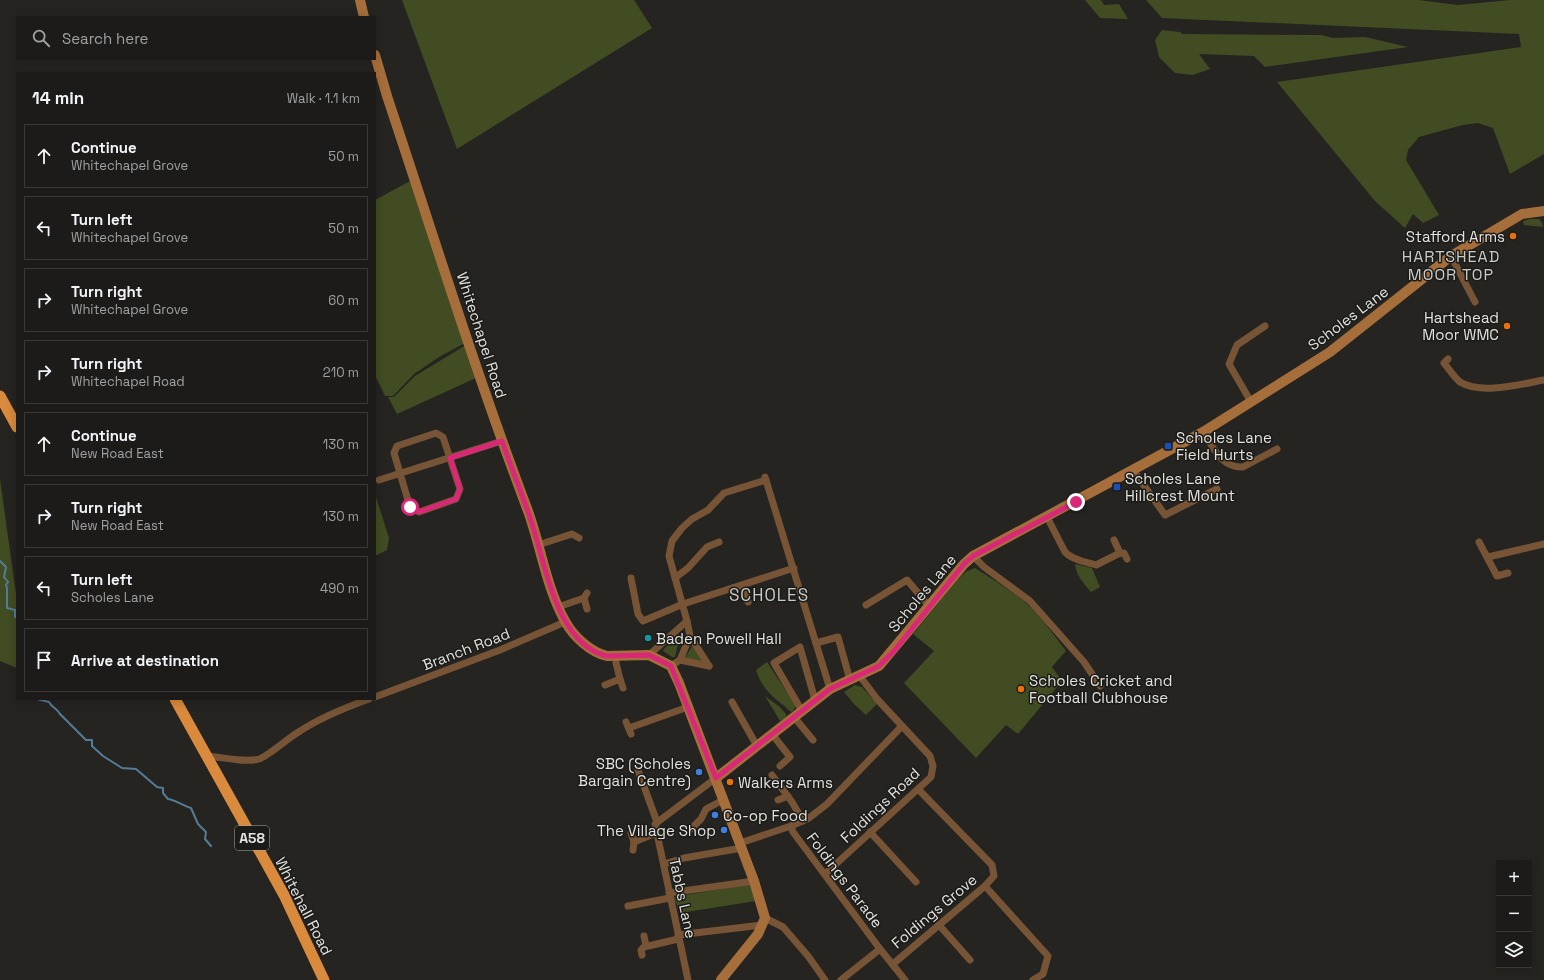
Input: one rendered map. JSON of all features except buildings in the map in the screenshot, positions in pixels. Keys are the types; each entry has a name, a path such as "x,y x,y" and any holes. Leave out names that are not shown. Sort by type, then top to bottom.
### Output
{"highway":[{"path":"0,396 16,424"},
{"name":"Whitehall Road","path":"176,700 284,895 324,980"}],"main road":[{"path":"360,0 364,16"},
{"name":"Whitechapel Road","path":"376,58 387,96 502,441 533,526 558,607 565,622 573,633 592,649 601,654 616,656 649,655"},
{"name":"Scholes Lane","path":"716,778 830,689 879,666 894,651 929,606 964,564 973,556 1203,432 1330,352 1451,256 1522,214 1544,211"},
{"path":"649,655 676,663 688,707 754,881 764,922 758,934 721,980"}],"street":[{"path":"1451,256 1476,302"},
{"path":"1251,402 1229,364 1238,345 1265,326"},
{"path":"1448,359 1444,363 1451,372 1460,382 1471,387 1491,388 1544,380"},
{"path":"1203,432 1223,461 1238,467 1243,467 1277,449"},
{"path":"436,433 443,437 450,458 460,489 456,499 419,512 410,507 394,453 397,446 436,433"},
{"path":"379,480 502,441"},
{"path":"1134,470 1165,515 1217,489"},
{"path":"690,636 676,663 709,666 690,636 683,604 669,556 672,541 682,528 708,510 724,493 766,478 830,689"},
{"path":"1047,517 1068,556 1096,565 1120,552"},
{"path":"538,545 572,534 578,538"},
{"path":"1114,540 1120,552 1124,553 1127,559"},
{"path":"675,578 688,568 707,548 719,542"},
{"path":"1479,542 1488,558 1495,578 1508,573"},
{"path":"1488,558 1544,544"},
{"path":"973,556 984,567 1030,601 1084,662 1100,686"},
{"path":"631,578 638,614 643,621 683,604 794,568"},
{"path":"866,605 908,580 929,606"},
{"path":"743,585 748,602"},
{"path":"558,607 585,595 587,608"},
{"path":"649,655 687,621"},
{"name":"Branch Road","path":"376,697 500,650 565,622"},
{"path":"816,643 838,638 855,677"},
{"path":"813,740 798,714 774,663 800,646 815,700"},
{"path":"616,656 616,663 623,688"},
{"name":"Foldings Road","path":"825,874 931,777 933,766 930,756 855,677"},
{"path":"605,685 620,679"},
{"path":"207,756 244,760 260,759 298,732 341,709 366,700"},
{"path":"732,702 757,746"},
{"path":"629,728 688,707"},
{"path":"664,864 684,858 741,846 809,818 827,804 902,726"},
{"path":"772,734 790,757 780,766"},
{"path":"638,770 657,822 716,778"},
{"path":"772,775 788,796 803,821"},
{"name":"Foldings Grove","path":"893,964 985,886 994,876 992,865 918,789"},
{"path":"778,800 788,796"},
{"path":"691,829 700,819 706,808 723,800"},
{"name":"Tabbs Lane","path":"657,822 655,824 656,833 664,864 688,980"},
{"name":"Foldings Parade","path":"791,826 793,832 880,949 905,980"},
{"path":"870,832 916,882"},
{"path":"631,833 634,842 633,850"},
{"path":"634,842 656,833"},
{"path":"628,906 670,896 754,881"},
{"path":"985,886 1048,956 1044,974 1033,980"},
{"path":"642,955 641,950 645,946 678,937 764,922 783,927 808,956 825,980"},
{"path":"939,925 970,960"},
{"path":"644,936 645,946"},
{"name":"Foldings Parade","path":"841,980 880,949"}],"green space":[{"path":"402,0 634,0 652,28 457,149"},
{"path":"1085,0 1101,0 1104,5 1119,4 1128,19 1100,18"},
{"path":"1146,0 1419,0 1458,5 1510,0 1544,0 1544,154 1510,174 1493,128 1478,123 1463,125 1419,137 1408,150 1406,160 1439,215 1423,223 1413,214 1405,228 1375,201 1277,82 1521,47 1519,34 1162,18"},
{"path":"1162,30 1180,32 1182,34 1321,35 1333,38 1365,37 1408,47 1265,67 1254,56 1199,54 1210,69 1193,75 1175,73 1159,57 1155,40"},
{"path":"410,181 465,343 439,357 414,374 393,396 385,396 376,377 376,199"},
{"path":"1539,219 1543,227 1524,225 1523,221"},
{"path":"466,345 478,377 397,414 388,397 394,397 415,376"},
{"path":"0,479 16,594 16,668 0,661"},
{"path":"376,497 389,538 387,550 376,556"},
{"path":"1075,564 1092,568 1100,587 1091,592 1078,575"},
{"path":"975,568 1032,608 1066,651 1052,667 1062,681 1018,734 1006,725 976,758 904,683 934,651 913,634 958,579 967,571"},
{"path":"679,635 675,657 672,657 663,651"},
{"path":"693,645 702,661 701,662 684,659"},
{"path":"767,662 796,706 792,712 770,694 760,681 756,670"},
{"path":"855,685 862,687 877,704 866,715 844,692"},
{"path":"765,696 780,707 786,714 786,717 780,721"},
{"path":"750,884 756,901 680,913 674,897"}],"waterway":[{"path":"0,561 6,567 4,577 8,582 6,585 7,608 15,610 16,617"},
{"path":"41,700 49,702 86,740 92,740 92,746 103,756 122,768 136,769 157,787 163,788 163,793 168,799 191,808 198,824 206,832 205,839 211,846"}],"place":[{"name":"Stafford Arms","path":"1513,236"},
{"name":"Hartshead Moor WMC","path":"1507,326"},
{"name":"Scholes Lane Field Hurts","path":"1168,446"},
{"name":"Scholes Lane Hillcrest Mount","path":"1117,487"},
{"name":"Baden Powell Hall","path":"648,638"},
{"name":"Scholes Cricket and Football Clubhouse","path":"1021,689"},
{"name":"SBC (Scholes Bargain Centre)","path":"699,772"},
{"name":"Walkers Arms","path":"730,782"},
{"name":"Co-op Food","path":"715,815"},
{"name":"The Village Shop","path":"724,830"}],"district":[{"name":"HARTSHEAD MOOR TOP","path":"1451,265"},
{"name":"SCHOLES","path":"769,595"}],"route":[{"path":"410,507 419,512 456,499 460,489 450,458 502,441 533,526 552,591 565,622 587,646 601,654 606,656 649,655 663,660 671,666 680,683 716,778 830,689 879,666 894,651 929,606 964,564 973,556 1076,502"}]}
